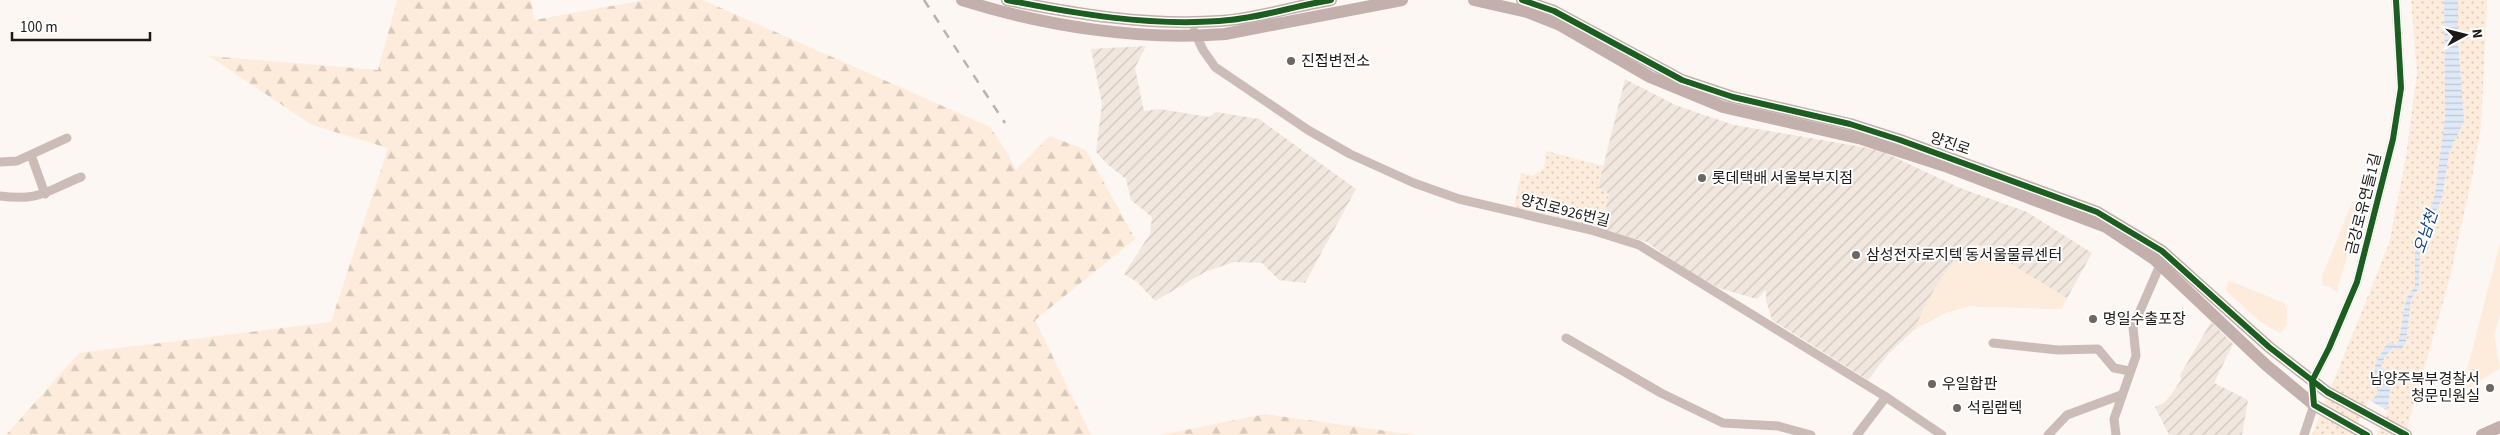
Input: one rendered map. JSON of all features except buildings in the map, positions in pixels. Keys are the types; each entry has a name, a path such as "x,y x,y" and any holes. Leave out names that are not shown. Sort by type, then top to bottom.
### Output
{"main road":[{"path":"962,0 1022,15 1120,34 1196,37 1226,34 1402,0"},
{"path":"1007,0 1060,11 1118,18 1192,21 1244,18 1331,0"},
{"name":"양진로","path":"1474,0 1527,12 1560,26 1650,77 1723,107 1862,139 1945,166 2106,227 2135,245 2160,265 2266,365 2314,405 2367,435"},
{"name":"양진로","path":"1522,0 1554,11 1682,80 1733,97 1850,124 1900,140 2097,212 2162,251 2269,347 2327,392 2406,435"},
{"path":"2482,435 2500,426"}],"street":[{"name":"금강로유연들1길","path":"2312,381 2329,348 2357,282 2393,140 2401,88 2396,0"},
{"name":"양진로926번길","path":"1192,21 1196,37 1215,68 1308,130 1350,154 1459,199 1591,230 1639,245 1886,397 1942,435"},
{"path":"0,162 17,161 48,145 67,138"},
{"path":"31,155 45,194"},
{"path":"0,196 28,198 45,194 81,177"},
{"path":"2116,435 2114,419 2136,356 2133,327 2160,265"},
{"path":"1566,338 1661,393 1723,424 1778,426 1811,435"},
{"path":"1993,343 2058,350 2098,350 2114,368 2130,371"},
{"path":"2304,435 2314,405 2312,381"},
{"path":"2048,435 2067,415 2121,395"},
{"path":"1857,435 1886,397"}],"shaded area":[{"path":"1146,46 1135,68 1144,111 1160,109 1209,117 1216,112 1259,119 1356,189 1305,283 1279,280 1262,263 1234,262 1205,272 1155,301 1137,282 1124,274 1150,234 1152,217 1131,200 1126,179 1107,164 1096,152 1102,104 1091,49"},
{"path":"1625,79 1675,105 1734,125 1879,150 1960,188 2027,212 2092,253 2061,309 1969,306 1947,312 1915,329 1889,353 1868,380 1772,320 1766,300 1766,290 1757,299 1719,288 1680,266 1647,242 1600,229 1609,195 1598,187"},
{"path":"2211,322 2233,344 2214,383 2248,400 2242,435 2169,435 2155,407 2164,403 2181,380 2180,375"}],"green space":[{"path":"397,0 531,0 534,20 645,0 703,0 990,127 1007,152 1016,170 1050,136 1086,150 1135,239 1035,320 1091,435 6,435 79,353 331,322 388,148 312,125 209,56 378,70"},
{"path":"2411,0 2444,0 2445,117 2435,194 2415,253 2415,286 2406,299 2398,346 2388,342 2376,362 2388,405 2392,378 2380,366 2385,356 2393,348 2401,350 2406,342 2411,299 2419,288 2420,248 2442,198 2449,153 2464,121 2458,40 2458,0 2487,0 2481,127 2449,281 2405,435 2312,435 2389,244 2406,157 2417,73"},
{"path":"1546,151 1603,166 1598,187 1609,194 1600,229 1514,207 1521,173 1533,176 1544,168"},
{"path":"2352,203 2359,208 2354,235 2336,292 2329,286 2323,286 2322,276"},
{"path":"2500,243 2500,316 2494,334 2500,368 2461,393"},
{"path":"1970,244 1980,245 2067,298 2061,309 1969,306 1946,312 1915,329 1925,306 1938,284 1953,262"},
{"path":"2228,280 2284,303 2287,310 2287,325 2280,333 2261,322 2226,291"},
{"path":"1265,414 1415,435 1161,435"}],"water":[{"name":"오남천","path":"2444,0 2458,0 2458,40 2464,121 2449,153 2442,198 2420,248 2419,288 2411,299 2406,342 2401,350 2393,348 2385,356 2381,366 2392,377 2388,406 2374,435 2369,404 2377,394 2380,380 2374,373 2376,362 2388,342 2398,345 2406,299 2415,286 2415,253 2435,194 2445,117"}],"pier":[{"path":"2369,400 2388,411 2377,435 2352,435"}],"railway":[{"path":"924,0 1005,123"}],"cycle path":[{"path":"1007,0 1112,18 1166,22 1233,20 1331,0"},
{"path":"1522,0 1554,11 1682,80 1733,97 1850,124 1900,140 2097,212 2162,251 2269,347 2327,392 2406,435"},
{"path":"2367,435 2314,405 2312,381 2329,348 2357,282 2393,139 2401,88 2396,0"}],"place":[{"name":"진접변전소","path":"1291,61"},
{"name":"롯데택배 서울북부지점","path":"1702,178"},
{"name":"삼성전자로지텍 동서울물류센터","path":"1856,255"},
{"name":"명일수출포장","path":"2093,319"},
{"name":"우일합판","path":"1932,384"},
{"name":"남양주북부경찰서 청문민원실","path":"2490,388"},
{"name":"석림랩텍","path":"1957,408"}]}
